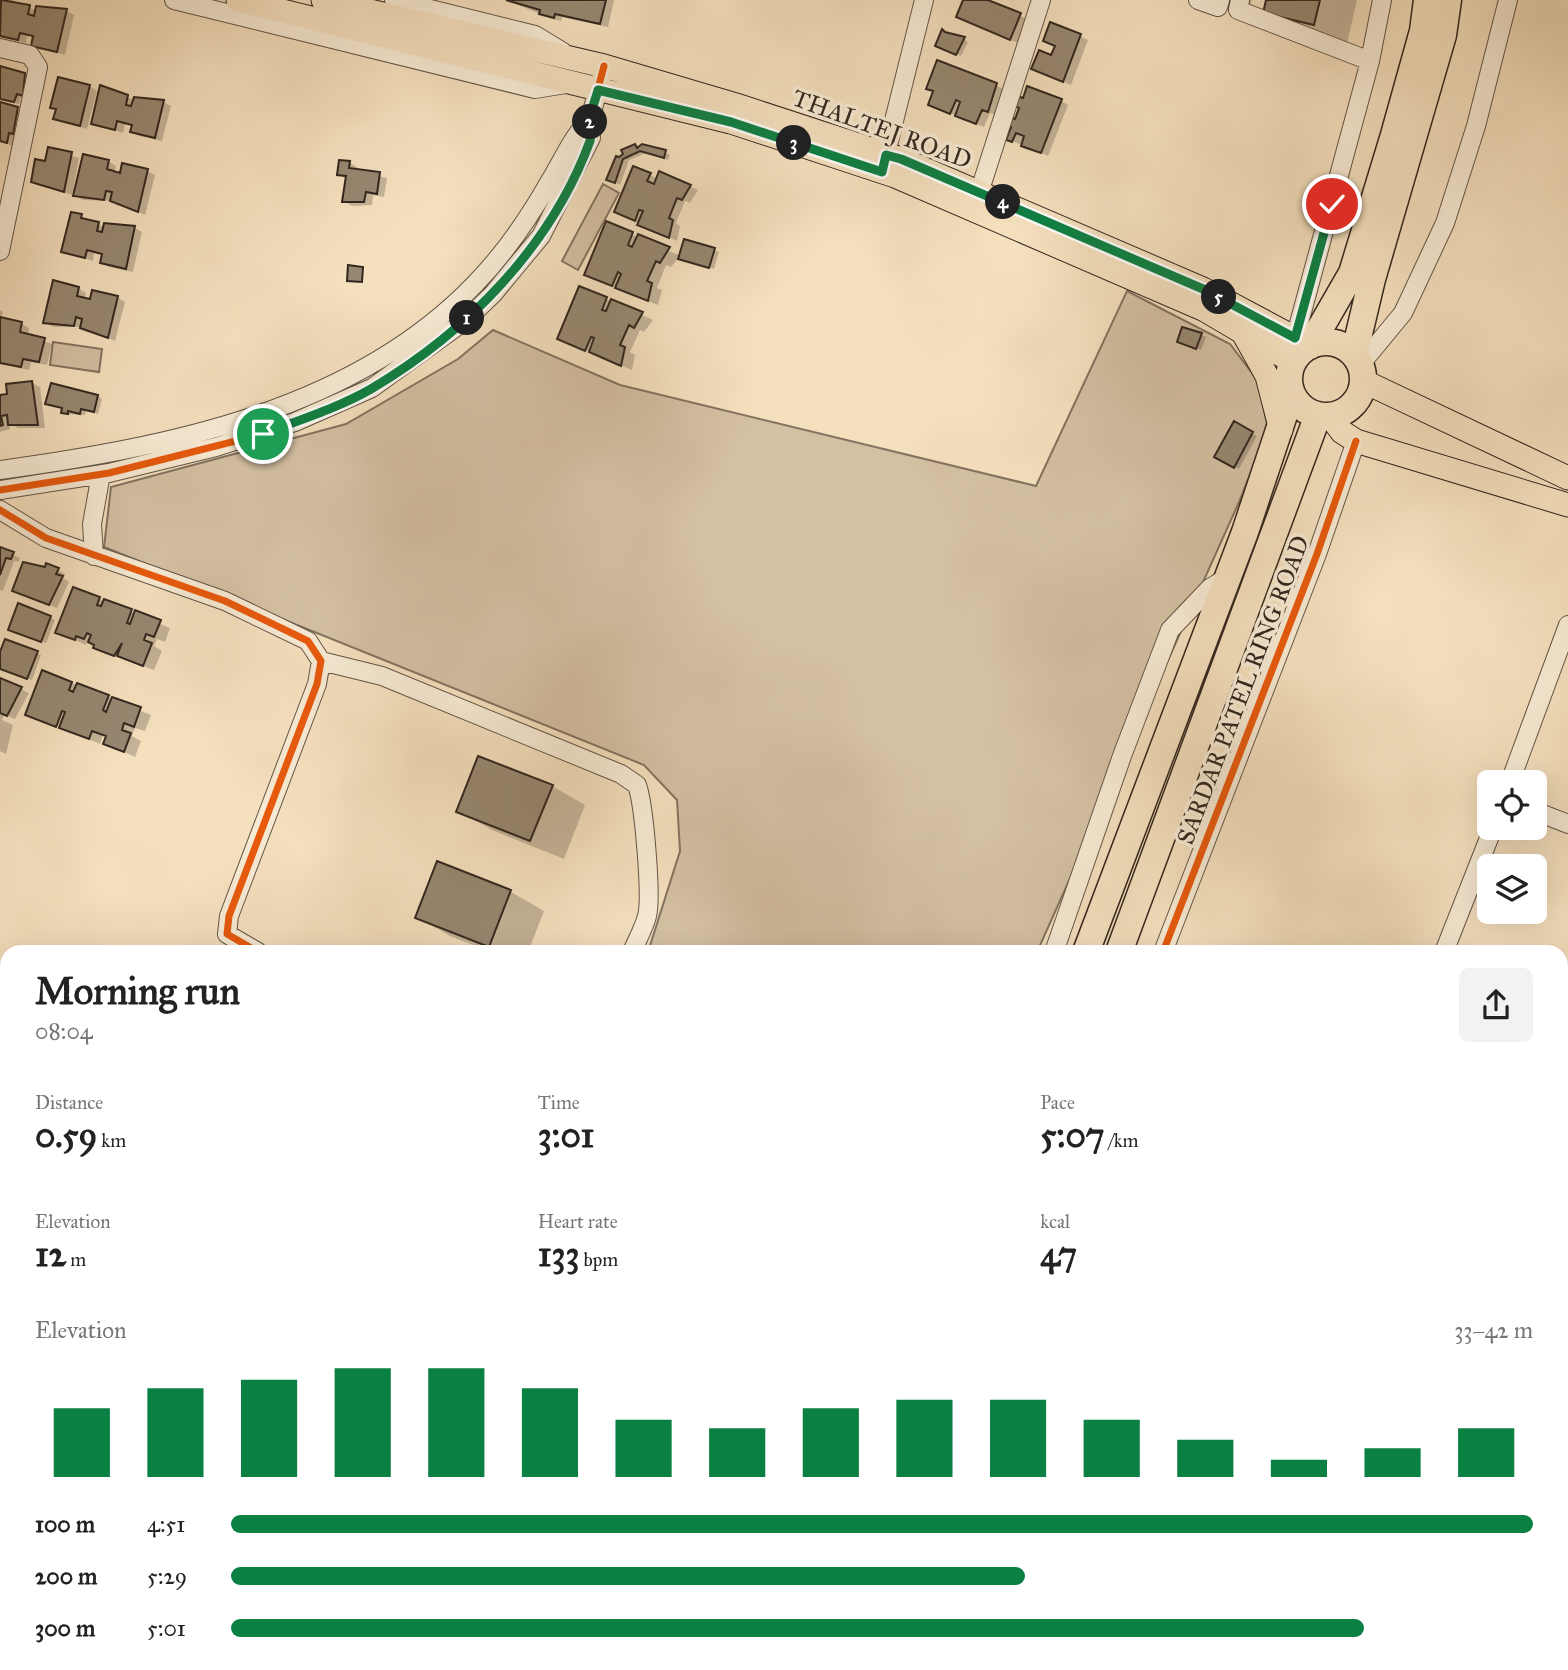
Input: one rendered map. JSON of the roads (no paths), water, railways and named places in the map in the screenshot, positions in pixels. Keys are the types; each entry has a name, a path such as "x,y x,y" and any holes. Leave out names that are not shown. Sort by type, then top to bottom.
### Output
{"highway":[{"path":"1291,394 1307,411 1324,416 1351,407 1358,398 1359,367 1385,200 1423,31 1427,0"},
{"path":"1089,945 1281,430 1291,394 1289,383 1299,349 1352,273 1385,200 1443,35 1448,0"},
{"path":"1299,349 1334,343 1359,367"},
{"name":"SARDAR PATEL RING ROAD","path":"1122,945 1324,416"}],"main road":[{"path":"238,0 518,58"},
{"path":"323,0 518,58 573,83 884,163 1205,310 1243,333 1299,349"},
{"name":"THALTEJ ROAD","path":"518,58 578,60 604,66 736,105 884,163 979,192 1203,289 1299,349"},
{"path":"1243,333 1267,376 1281,430"},
{"path":"1359,367 1568,478"},
{"path":"1324,416 1356,440 1568,505"}],"street":[{"path":"174,0 535,89 573,83"},
{"path":"394,0 427,4 535,35 578,60"},
{"path":"884,163 924,0"},
{"path":"979,192 1041,0"},
{"path":"1198,0 1218,7 1220,0"},
{"path":"1240,0 1238,10 1370,61"},
{"path":"1299,349 1370,61 1382,0"},
{"path":"1359,367 1403,313 1445,223 1476,126 1508,0"},
{"path":"0,48 30,55 38,66 0,251"},
{"path":"0,490 101,474 263,434 348,401 397,371 466,320 493,294 534,245 556,210 591,138 590,119 604,66"},
{"path":"0,470 69,460 191,434 284,405 325,389 367,366 440,317 475,285 532,213 576,132 590,119"},
{"name":"SARDAR PATEL RING ROAD","path":"1166,945 1312,568 1356,440"},
{"path":"94,556 92,524 101,474"},
{"path":"0,510 46,538 225,601 308,641 321,661 382,677 621,774 637,785 645,819 649,901 647,917 635,945"},
{"path":"1057,945 1122,756 1170,630 1210,588 1228,577"},
{"path":"1514,770 1568,625"},
{"path":"246,945 227,934 229,916 317,684 321,661"},
{"path":"1547,816 1568,824"},
{"path":"1447,945 1488,840"}]}
